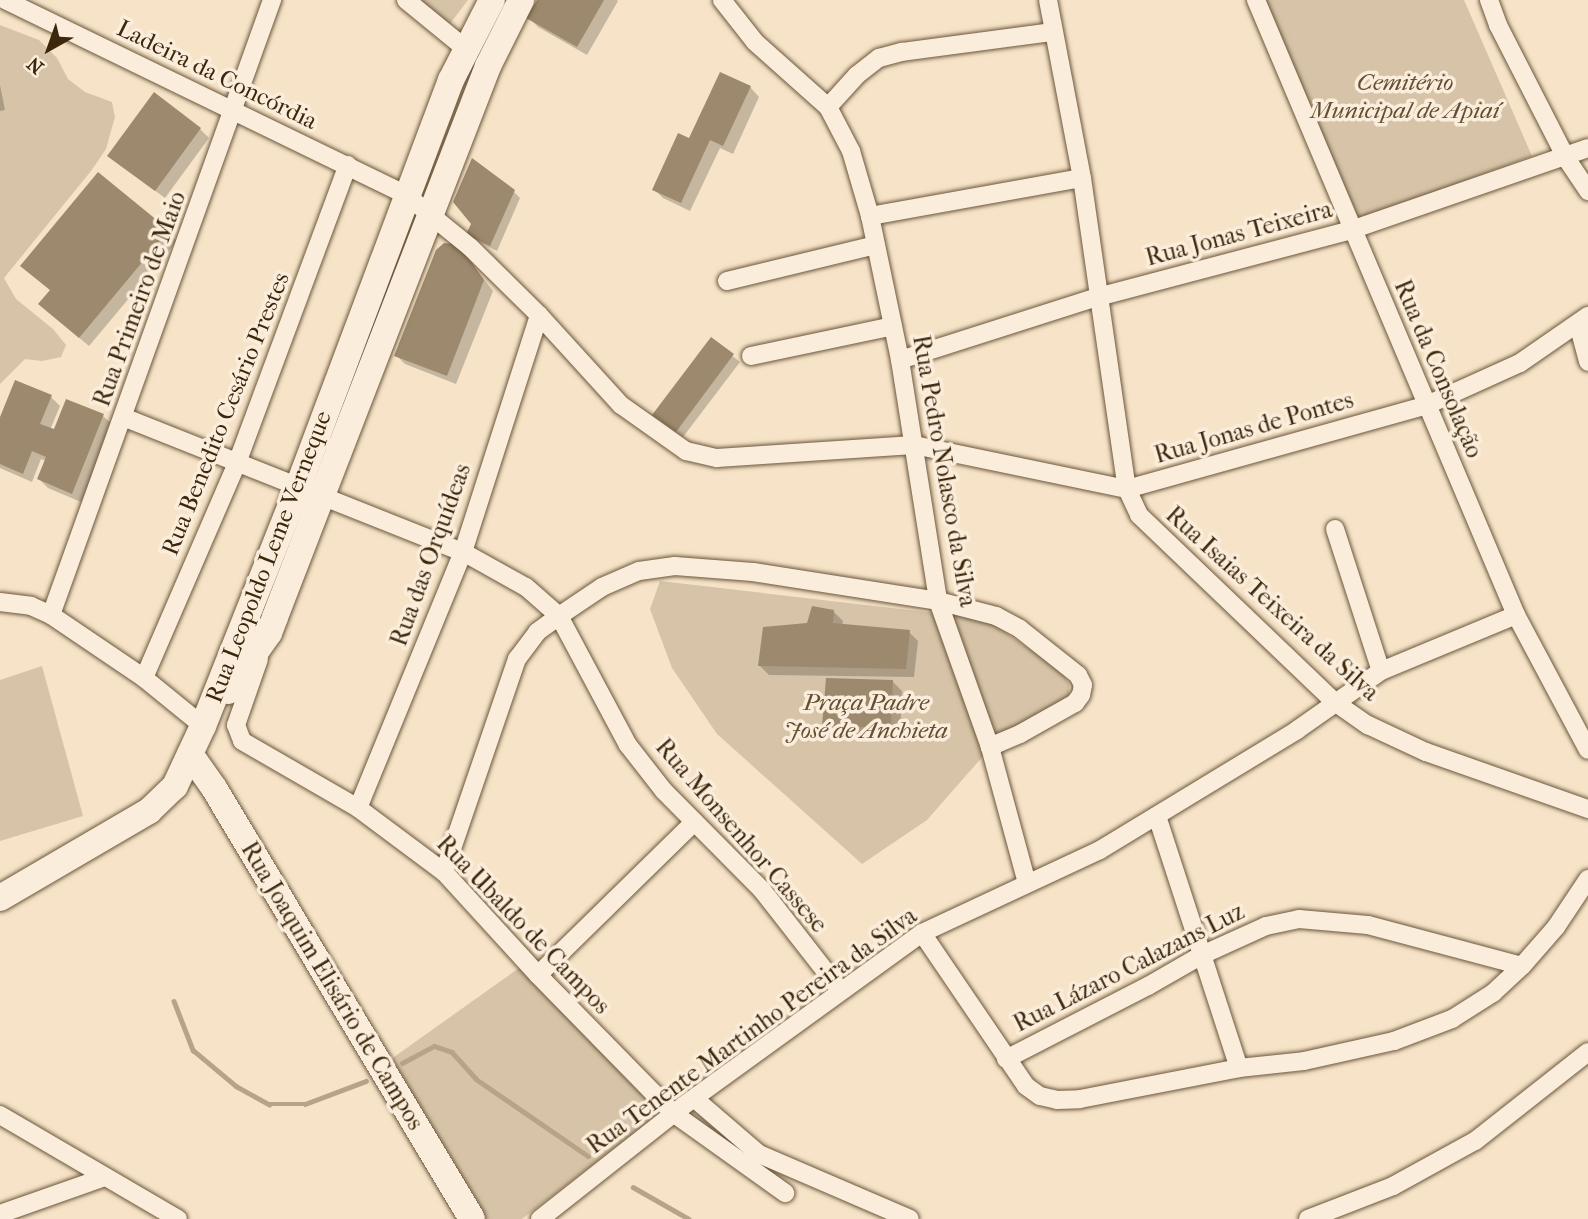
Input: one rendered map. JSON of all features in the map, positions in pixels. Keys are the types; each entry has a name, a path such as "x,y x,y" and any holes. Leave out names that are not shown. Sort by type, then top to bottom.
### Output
{"main road":[{"name":"Rua Leopoldo Leme Verneque","path":"203,726 298,487 451,80 492,0"},
{"name":"Rua Leopoldo Leme Verneque","path":"203,726 269,633 324,497 429,213 488,66 521,0"},
{"path":"0,898 163,800 175,786 203,726"},
{"name":"Rua Joaquim Elisário de Campos","path":"190,754 214,788 472,1219"}],"street":[{"name":"Ladeira da Concórdia","path":"5,0 406,195 470,247 538,315"},
{"path":"406,0 467,50"},
{"path":"722,0 755,42 828,107 858,75 879,58 902,52 1052,32"},
{"name":"Rua Isaias Teixeira da Silva","path":"1048,0 1082,178 1127,489 1139,515 1154,533 1336,703 1368,725 1426,752 1588,809"},
{"name":"Rua da Consolação","path":"1256,0 1516,615 1588,750"},
{"path":"1489,0 1497,25 1566,158 1588,191"},
{"name":"Rua Primeiro de Maio","path":"51,615 271,1"},
{"name":"Rua Pedro Nolasco da Silva","path":"828,107 850,151 870,216 901,360 938,601 990,747 1027,883"},
{"name":"Rua Jonas Teixeira","path":"901,360 1098,298 1351,230 1566,158 1588,148"},
{"name":"Rua Benedito Cesário Prestes","path":"144,678 237,463 348,165"},
{"path":"870,216 1082,178"},
{"path":"727,281 876,245"},
{"name":"Rua Jonas de Pontes","path":"538,315 621,405 686,451 717,458 755,458 914,445 1080,482 1127,489 1427,405 1520,363 1583,320"},
{"name":"Rua das Orquídeas","path":"358,808 463,552 538,315"},
{"path":"1583,320 1588,362"},
{"path":"751,356 892,326"},
{"name":"Rua Monsenhor Cassese","path":"123,417 463,552 526,587 559,617 628,745 694,822 762,890 841,991"},
{"path":"1335,529 1381,671"},
{"path":"444,872 517,659 537,632 602,587 639,571 675,566 753,572 938,601 996,616 1020,629 1077,675 1083,685 1081,695 1075,703 1020,734 990,747"},
{"path":"0,603 31,606 51,615 144,678 203,726"},
{"name":"Rua Tenente Martinho Pereira da Silva","path":"540,1219 673,1113 922,933 1100,850 1157,817 1336,703 1381,671 1516,615"},
{"name":"Rua Ubaldo de Campos","path":"269,633 236,725 237,733 248,746 358,808 444,872 538,975 673,1113 785,1193"},
{"path":"1157,817 1240,1068"},
{"path":"538,975 694,822"},
{"path":"922,933 1026,1086 1040,1096 1056,1100 1080,1099 1240,1068 1304,1061 1394,1041 1452,1019 1493,993 1522,966 1556,927 1588,879"},
{"name":"Rua Lázaro Calazans Luz","path":"1006,1059 1147,986 1202,954 1266,926 1299,919 1329,919 1367,925 1522,966"},
{"path":"1308,1219 1393,1186 1475,1141 1588,1052"},
{"path":"695,1099 759,1154 910,1219"},
{"path":"0,1115 178,1219"},
{"path":"0,1214 105,1177"}],"green space":[{"path":"412,0 468,0 446,29"},
{"name":"Cemitério Municipal de Apiaí","path":"1263,0 1464,0 1532,156 1355,221"},
{"path":"0,25 39,40 57,58 68,79 85,92 112,102 115,117 106,149 91,171 4,278 16,299 53,329 66,345 61,357 42,361 25,359 0,384"},
{"name":"Praça Padre José de Anchieta","path":"660,581 986,619 1062,672 1069,684 1069,695 984,755 927,820 862,864 717,734 672,668 650,609"},
{"path":"42,666 83,816 0,841 0,680"},
{"path":"519,968 660,1113 522,1219 483,1219 387,1062"}],"building":[{"path":"537,0 604,0 577,47 526,18"},
{"path":"720,72 751,86 723,146 710,140 681,203 652,190 678,133 689,138"},
{"path":"154,92 201,128 155,191 107,156"},
{"path":"472,158 515,190 490,246 466,234 471,224 453,202"},
{"path":"98,172 169,230 79,338 38,304 50,290 20,266"},
{"path":"444,243 455,244 463,250 484,280 447,376 394,356 436,250"},
{"path":"711,337 734,354 676,432 652,415"},
{"path":"15,380 52,395 40,424 54,429 66,399 104,414 72,494 37,479 46,457 32,451 23,474 0,464 0,417"},
{"path":"812,606 834,610 833,623 910,630 906,669 758,666 763,627 807,623"},
{"path":"826,678 893,680 891,728 822,726"}],"waterway":[{"path":"174,1001 193,1050 236,1086 269,1104 305,1104 366,1081"},
{"path":"402,1063 434,1046 452,1052 476,1079 588,1156"},
{"path":"633,1187 689,1219"}]}
